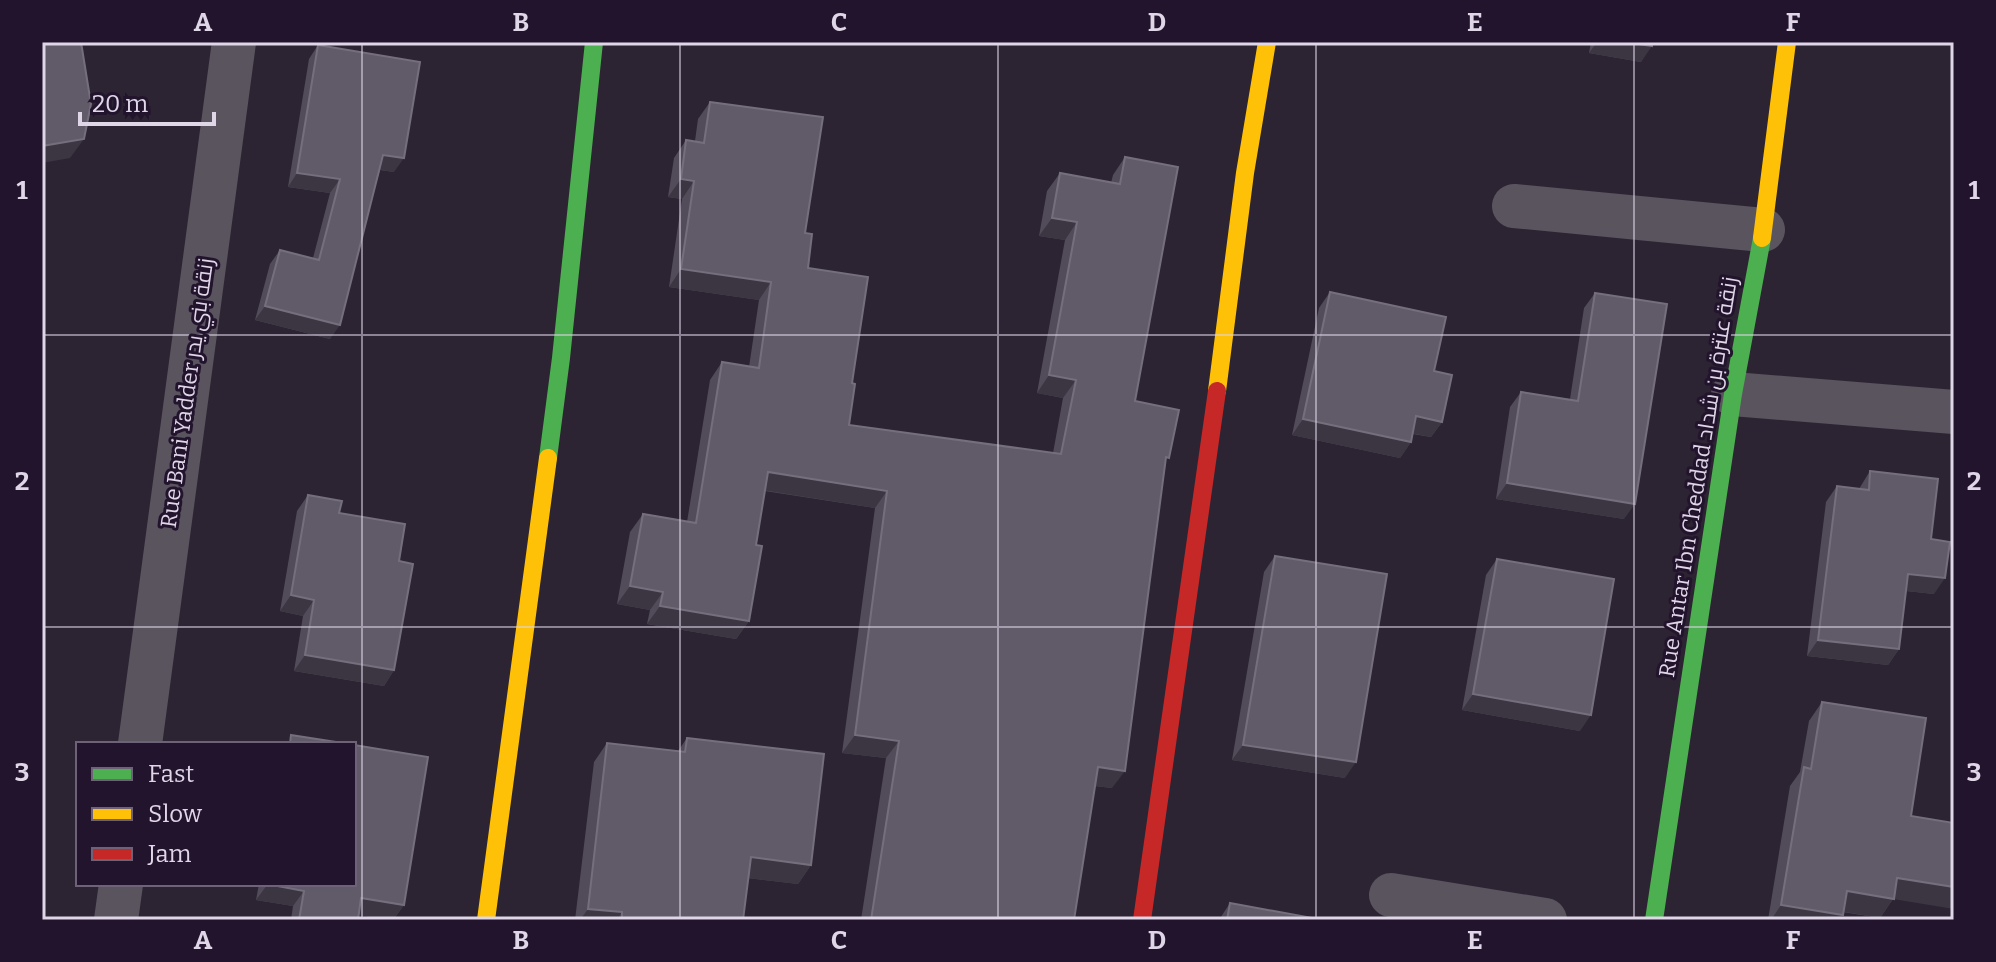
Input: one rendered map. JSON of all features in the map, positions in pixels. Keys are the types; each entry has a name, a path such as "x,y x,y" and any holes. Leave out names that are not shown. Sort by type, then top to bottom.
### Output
{"street":[{"name":"Rue Bani Yadder زنقة بني يدر","path":"140,742 234,42"},
{"path":"486,920 561,358 594,42"},
{"path":"1142,920 1213,427 1245,173 1267,42"},
{"name":"Rue Antar Ibn Cheddad زنقة عنترة بن شداد","path":"1654,920 1733,394 1763,230 1787,42"},
{"path":"1514,206 1763,230"},
{"path":"1733,394 1954,412"},
{"path":"116,920 121,886"},
{"path":"1391,895 1545,920"}],"building":[{"path":"42,42 81,42 91,104 84,139 42,146"},
{"path":"1626,42 1652,42 1652,46"},
{"path":"318,45 420,62 404,158 383,155 340,325 265,306 280,250 319,260 340,179 297,173"},
{"path":"710,102 823,117 805,233 812,234 808,268 868,277 849,425 1061,454 1076,380 1049,375 1077,222 1052,218 1060,173 1120,184 1125,157 1178,167 1135,401 1179,410 1169,458 1166,457 1125,771 1098,767 1074,920 871,920 899,741 855,735 887,491 768,472 756,545 762,546 749,621 660,606 663,592 630,586 643,514 696,523 722,362 759,368 771,282 681,269 694,181 681,179 686,140 704,143"},
{"path":"1330,292 1446,317 1434,371 1452,375 1442,422 1416,416 1411,442 1303,419"},
{"path":"1595,293 1667,304 1635,504 1507,483 1521,392 1578,401"},
{"path":"1870,471 1938,479 1931,539 1950,542 1945,578 1908,574 1899,649 1818,640 1837,486 1869,490"},
{"path":"308,495 342,501 339,513 405,524 399,561 413,564 394,670 305,655 314,600 291,595"},
{"path":"1275,556 1387,574 1356,762 1243,745"},
{"path":"1497,559 1614,579 1591,715 1473,694"},
{"path":"1822,702 1926,718 1911,816 1954,823 1954,887 1897,878 1894,899 1847,891 1843,915 1781,905 1804,767 1811,769"},
{"path":"291,735 336,742 290,742"},
{"path":"687,738 824,754 811,865 751,857 743,920 622,920 622,912 588,909 607,743 685,752"},
{"path":"356,745 428,757 404,905 361,898 358,920 299,920 304,891 278,886 356,886"},
{"path":"1230,903 1323,920 1227,920"}],"traffic: fast":[{"path":"548,458 594,42"},
{"path":"1654,920 1733,394 1762,238"}],"traffic: slow":[{"path":"1217,391 1245,173 1267,42"},
{"path":"1762,238 1787,42"},
{"path":"486,920 548,458"}],"traffic: jam":[{"path":"1142,920 1217,391"}]}
